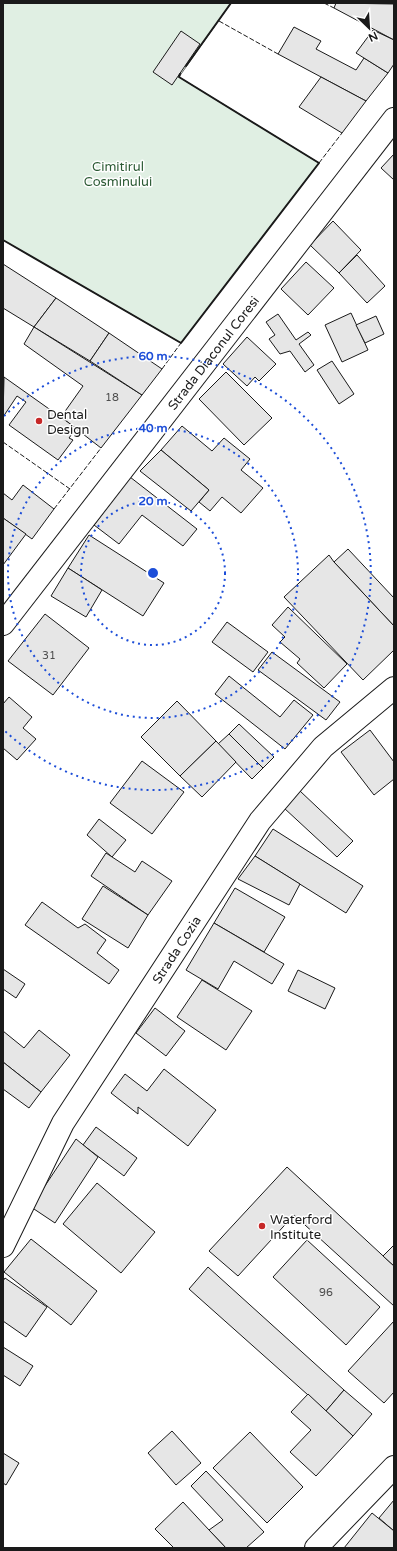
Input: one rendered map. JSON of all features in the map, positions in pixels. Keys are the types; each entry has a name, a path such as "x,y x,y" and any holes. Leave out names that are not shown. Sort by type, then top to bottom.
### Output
{"street":[{"name":"Strada Diaconul Coresi","path":"3,624 394,119"},
{"name":"Strada Cozia","path":"3,1246 63,1123 260,821 323,747 394,688"},
{"path":"316,1548 394,1467"}],"green space":[{"name":"Cimitirul Cosminului","path":"3,3 231,3 179,77 319,163 181,343 3,240"}],"building":[{"path":"336,3 394,4 394,40 334,8"},
{"path":"294,27 321,41 316,49 356,70 364,58 388,73 366,101 278,54"},
{"path":"373,30 394,40 394,64 388,73 356,53"},
{"path":"181,31 200,44 172,85 153,72"},
{"path":"321,77 366,101 342,133 299,107"},
{"path":"394,154 394,180 381,168"},
{"path":"333,221 361,250 339,273 310,245"},
{"path":"357,255 385,286 367,303 339,273"},
{"path":"306,262 334,288 308,315 281,289"},
{"path":"3,264 56,298 34,327 3,308"},
{"path":"56,298 109,333 90,361 34,327"},
{"path":"351,313 368,350 342,362 325,325"},
{"path":"278,314 296,340 308,332 311,335 299,344 314,365 305,372 290,351 280,354 269,339 275,335 266,322"},
{"path":"376,316 384,334 365,343 356,325"},
{"path":"34,327 142,395 101,448 61,417 83,386 24,344"},
{"path":"109,333 162,369 142,395 90,361"},
{"path":"247,337 276,364 259,381 255,377 247,386 223,364"},
{"path":"332,361 354,394 339,404 317,370"},
{"path":"226,372 272,418 244,445 199,399"},
{"name":"Dental Design","path":"4,377 76,428 69,438 73,440 58,460 9,425 26,402 17,396 3,417"},
{"path":"182,426 212,451 224,438 250,459 241,470 263,488 241,513 222,497 210,511 199,502 209,490 161,450"},
{"path":"161,450 209,490 191,511 140,471"},
{"path":"130,477 197,529 183,546 142,515 119,544 94,525"},
{"path":"23,485 54,509 32,539 3,518 3,493 12,500"},
{"path":"3,518 26,534 3,565"},
{"path":"89,535 164,583 143,616 68,568"},
{"path":"348,549 394,598 394,626 334,562"},
{"path":"329,555 394,626 394,650 363,680 284,597"},
{"path":"68,568 102,590 86,617 51,596"},
{"path":"288,607 347,664 324,688 297,663 300,659 280,642 285,637 272,625"},
{"path":"45,614 89,648 53,695 8,661"},
{"path":"227,622 268,652 253,672 212,642"},
{"path":"272,652 340,702 326,720 258,670"},
{"path":"229,676 280,717 294,700 313,715 285,749 215,694"},
{"path":"9,697 32,717 23,728 36,739 17,760 3,748 3,704"},
{"path":"177,701 216,741 180,776 141,737"},
{"path":"239,724 274,757 263,768 229,734"},
{"path":"370,730 394,762 394,779 374,795 341,752"},
{"path":"229,734 263,768 252,779 218,744"},
{"path":"216,741 236,762 202,797 180,776"},
{"path":"142,761 184,792 152,834 110,803"},
{"path":"300,791 353,841 337,857 284,808"},
{"path":"99,819 126,840 112,857 87,835"},
{"path":"273,829 363,886 346,913 255,856"},
{"path":"106,853 135,872 142,861 172,881 148,915 91,876"},
{"path":"255,856 300,884 289,905 238,879"},
{"path":"103,886 148,915 128,948 82,919"},
{"path":"235,888 285,917 264,952 214,923"},
{"path":"42,902 78,928 85,924 106,940 97,953 119,970 109,984 25,925"},
{"path":"214,923 284,964 272,984 234,961 218,989 186,970"},
{"path":"3,969 25,984 16,998 3,989"},
{"path":"298,970 335,988 325,1009 288,991"},
{"path":"202,980 252,1011 226,1050 177,1017"},
{"path":"155,1008 185,1031 166,1056 136,1033"},
{"path":"39,1030 70,1055 41,1092 3,1062 3,1031 24,1048"},
{"path":"3,1062 41,1092 29,1108 3,1089"},
{"path":"164,1069 216,1110 188,1146 138,1107 138,1114 111,1093 125,1074 147,1091"},
{"path":"96,1127 137,1158 124,1176 83,1145"},
{"path":"76,1139 98,1157 55,1223 31,1207"},
{"path":"287,1167 394,1266 394,1306 294,1215 238,1276 209,1251"},
{"path":"97,1183 155,1232 121,1273 63,1224"},
{"path":"31,1239 97,1291 71,1325 4,1272"},
{"path":"307,1240 380,1307 346,1345 273,1277"},
{"path":"394,1245 394,1266 383,1256"},
{"path":"208,1267 344,1390 326,1411 189,1289"},
{"path":"5,1278 47,1307 26,1337 3,1321 3,1281"},
{"path":"394,1321 394,1392 384,1403 348,1371"},
{"path":"3,1347 33,1366 20,1386 3,1375"},
{"path":"344,1390 372,1414 353,1436 326,1411"},
{"path":"308,1394 353,1436 316,1476 290,1452 311,1430 291,1412"},
{"path":"172,1431 201,1463 176,1485 148,1453"},
{"path":"250,1432 303,1487 267,1523 213,1468"},
{"path":"3,1453 19,1463 6,1485 3,1483"},
{"path":"206,1471 264,1532 246,1548 226,1548 209,1530 223,1520 191,1486"},
{"path":"394,1500 394,1531 379,1518"},
{"path":"183,1502 226,1548 174,1548 155,1529"},
{"path":"372,1513 394,1531 394,1548 344,1548"}],"fence":[{"path":"324,3 334,8"},
{"path":"219,21 278,54"},
{"path":"319,163 342,133"},
{"path":"162,369 181,343"},
{"path":"3,442 70,489"},
{"path":"54,509 101,448"}],"wall":[{"path":"186,66 231,3"},
{"path":"3,240 181,343 319,163 179,77 180,74"}],"place":[{"name":"Dental Design","path":"39,421"},
{"name":"Waterford Institute","path":"262,1226"}]}
